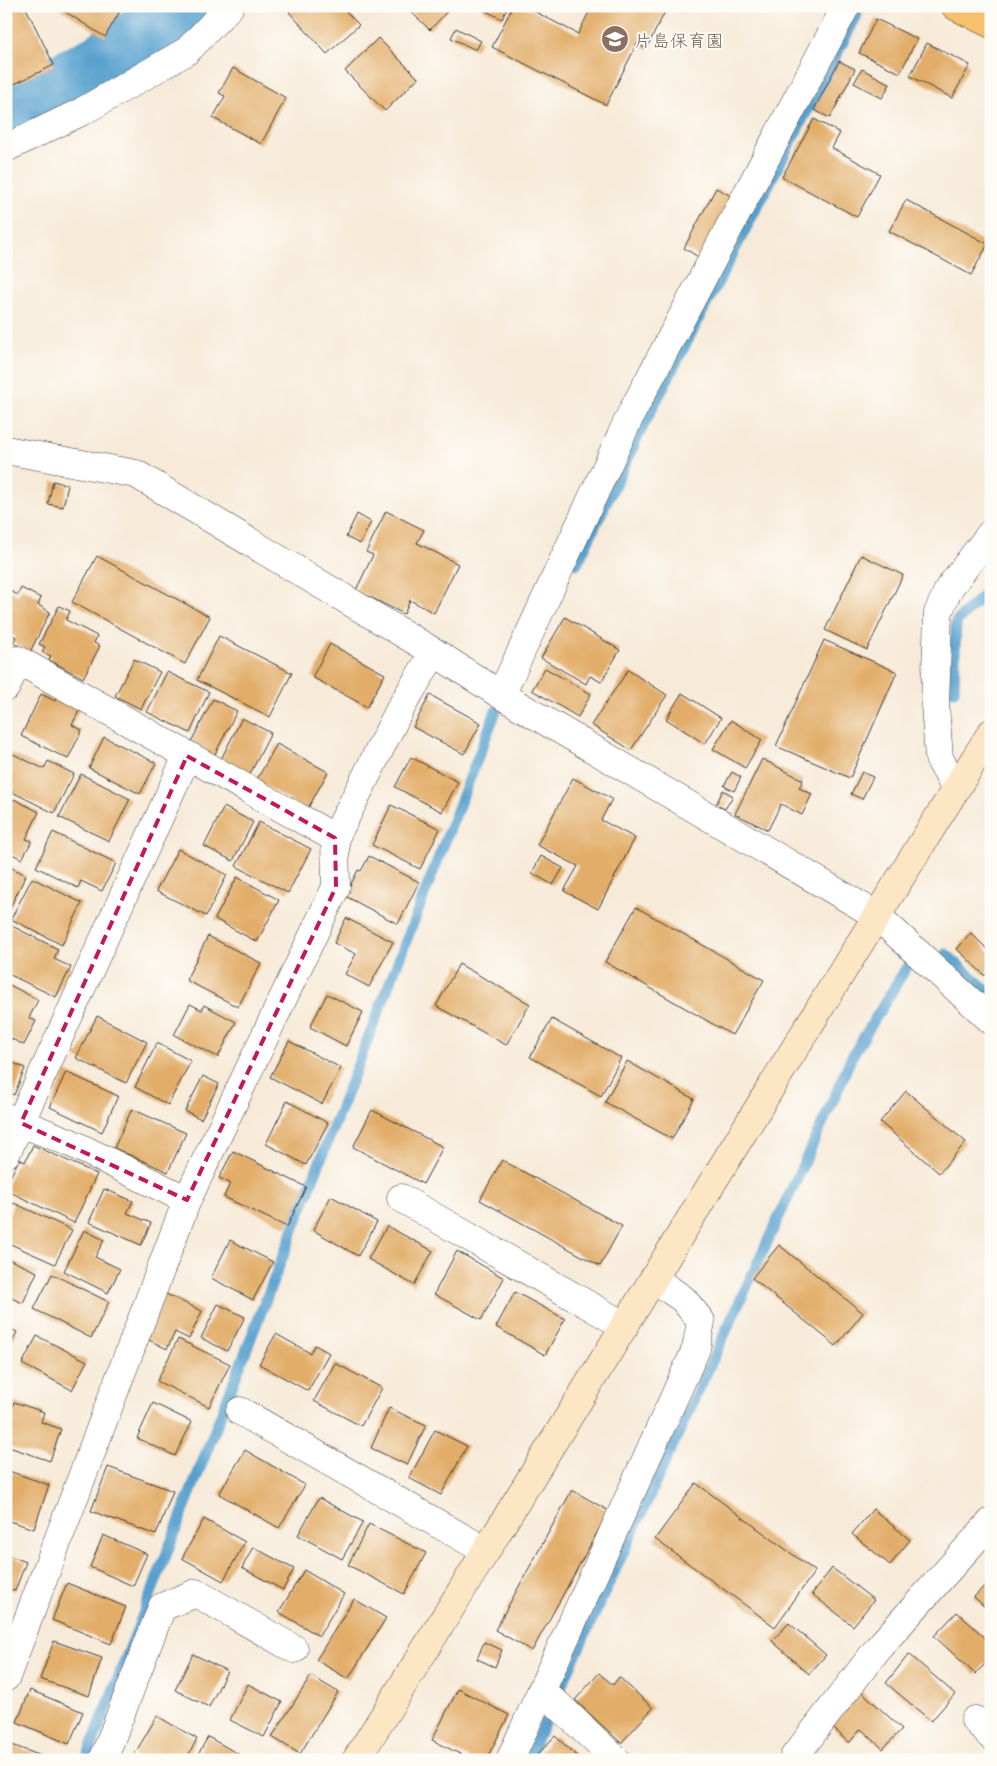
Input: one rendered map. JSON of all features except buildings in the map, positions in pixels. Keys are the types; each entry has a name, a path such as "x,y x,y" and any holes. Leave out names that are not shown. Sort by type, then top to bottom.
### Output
{"highway":[{"path":"955,6 991,24"}],"street":[{"path":"6,148 83,111 187,51 230,6"},
{"path":"501,694 632,412 846,6"},
{"path":"6,450 136,474 501,694 876,915 991,1020"},
{"path":"956,789 939,758 935,706 938,613 949,588 991,533"},
{"path":"6,1677 187,1200 336,887 335,838 400,709 434,652"},
{"path":"6,687 18,660 335,838"},
{"path":"356,1760 654,1279 876,915 991,733"},
{"path":"6,1154 14,1120 187,756"},
{"path":"14,1120 71,1143 187,1200"},
{"path":"400,1198 625,1326"},
{"path":"510,1760 549,1697 696,1349 701,1321 683,1299 654,1279"},
{"path":"240,1411 486,1551"},
{"path":"794,1757 879,1647 991,1522"},
{"path":"104,1760 162,1607 196,1593 294,1648"},
{"path":"549,1697 616,1760"}],"highlighted area":[{"path":"187,756 335,838 336,887 187,1200 21,1123"}],"waterway":[{"path":"6,113 102,65 165,20 181,6"},
{"path":"577,564 641,430 857,15"},
{"path":"954,691 956,622 991,588"},
{"path":"86,1760 496,711"},
{"path":"946,954 991,994"},
{"path":"527,1760 851,1058 911,960"}],"place":[{"name":"片島保育園","path":"615,39"}]}
